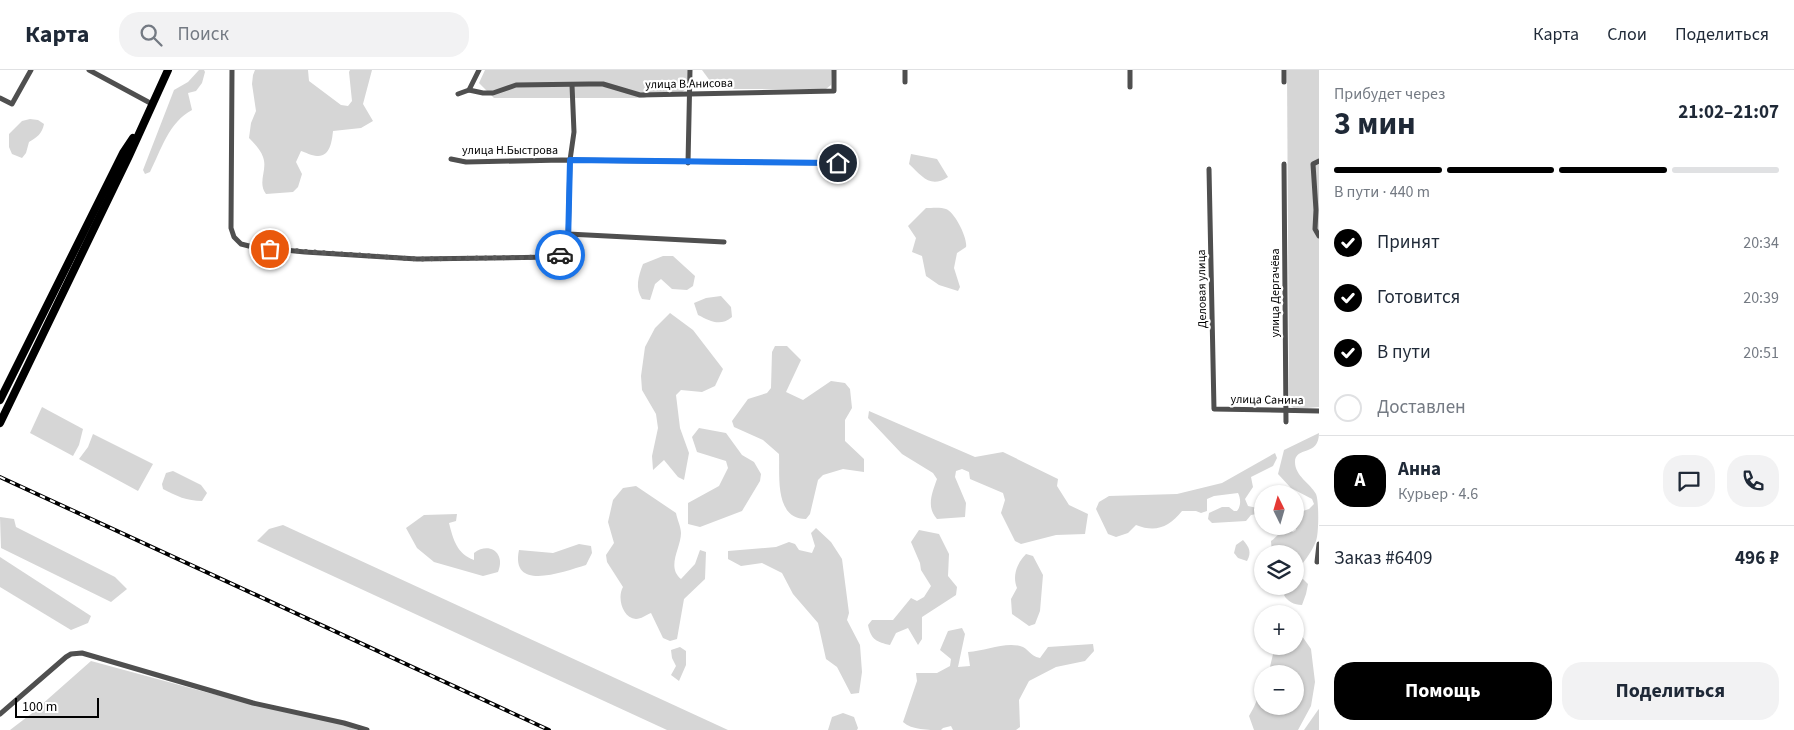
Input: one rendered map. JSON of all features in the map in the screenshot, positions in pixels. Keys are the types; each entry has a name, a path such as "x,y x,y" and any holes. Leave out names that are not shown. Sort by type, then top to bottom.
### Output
{"main road":[{"path":"0,423 128,158 168,70"},
{"path":"0,400 119,162 146,117"}],"street":[{"path":"0,98 12,104 31,70"},
{"path":"88,70 152,104"},
{"path":"232,70 230,228 234,237 241,244 253,247 417,259 553,257 562,254 566,250 570,160 574,132 572,85"},
{"path":"469,90 478,72 470,70"},
{"path":"688,163 690,70"},
{"name":"улица В.Анисова","path":"458,94 469,90 493,93 516,85 604,84 640,95 834,91 834,70"},
{"path":"905,70 905,82"},
{"path":"1130,70 1130,87"},
{"path":"1284,70 1284,82"},
{"name":"улица Н.Быстрова","path":"451,159 466,162 570,160 688,163 838,163"},
{"path":"1319,161 1313,164 1316,210 1315,229 1319,236"},
{"name":"улица Дергачёва","path":"1284,164 1286,422"},
{"name":"Деловая улица","path":"1209,169 1214,409"},
{"path":"568,234 724,242"},
{"name":"улица Санина","path":"1214,409 1319,411"},
{"path":"1317,562 1319,544"},
{"path":"0,714 66,657 77,653 118,663 253,703 344,722 367,730"}],"shaded area":[{"path":"199,70 204,70 205,72 202,83 196,91 188,93 192,110 177,122 162,146 150,172 145,174 143,170 174,90 188,82"},
{"path":"255,70 308,70 309,81 341,105 348,106 352,101 350,70 372,70 363,104 373,121 361,128 333,131 330,148 321,156 301,151 296,162 302,174 298,187 293,192 266,194 262,185 263,157 259,149 249,138 251,123 256,111 252,84"},
{"path":"485,70 689,70 686,89 681,93 658,93 644,98 494,98 479,83"},
{"path":"702,70 832,70 831,85 826,89 716,89"},
{"path":"1287,70 1319,70 1319,407 1295,409 1289,405"},
{"path":"38,120 44,124 39,135 29,142 26,153 22,158 12,154 9,147 9,134 22,121"},
{"path":"911,154 937,159 948,177 936,182 922,177 909,164"},
{"path":"926,208 942,208 950,211 963,232 966,247 957,253 954,268 960,287 958,291 939,285 926,276 922,256 912,252 916,238 908,226"},
{"path":"663,256 673,256 695,276 693,286 687,290 672,289 661,279 655,284 650,300 642,299 638,291 638,282 643,264"},
{"path":"721,296 731,307 732,317 719,322 711,321 698,315 694,303 706,298"},
{"path":"670,313 693,330 723,369 715,386 702,392 681,390 676,395 680,428 689,453 684,480 678,477 664,460 653,470 652,456 658,428 656,414 642,390 641,376 645,347 655,328"},
{"path":"775,346 787,346 801,360 786,392 803,400 831,381 845,383 850,389 852,408 845,420 845,441 864,459 864,472 843,469 823,475 818,480 810,514 806,519 796,517 788,512 784,504 780,484 779,454 763,440 734,427 732,421 748,399 767,393 771,388 772,352"},
{"path":"42,407 83,429 79,445 73,456 30,433"},
{"path":"869,411 975,457 1003,452 1058,479 1057,486 1069,505 1088,514 1085,534 1056,535 1021,544 1015,541 1001,513 1005,500 1003,493 970,479 969,472 962,469 956,471 955,477 966,503 965,517 937,519 931,505 937,479 933,473 902,454 868,418"},
{"path":"699,428 726,433 742,455 754,462 761,474 760,481 742,511 700,527 688,524 688,503 719,486 728,468 726,461 697,452 692,437"},
{"path":"1319,433 1315,445 1311,449 1299,454 1295,462 1297,471 1316,494 1318,503 1316,541 1304,561 1304,545 1271,545 1271,541 1278,535 1304,535 1304,511 1314,504 1312,499 1304,495 1304,485 1288,485 1278,474 1284,450"},
{"path":"93,434 153,464 138,491 79,459 88,447"},
{"path":"1275,453 1277,458 1273,466 1251,477 1253,487 1245,499 1248,506 1254,507 1254,514 1251,515 1246,521 1212,523 1208,519 1209,513 1222,507 1229,507 1237,511 1240,502 1238,493 1214,496 1207,499 1207,511 1201,513 1182,511 1167,525 1162,527 1150,528 1136,525 1128,533 1116,537 1108,534 1096,509 1099,502 1109,496 1177,494 1222,483"},
{"path":"173,471 201,485 207,493 202,501 182,498 163,489 162,484 166,473"},
{"path":"636,486 676,513 681,533 674,563 677,574 681,579 695,564 700,550 706,552 705,579 684,599 677,639 670,641 663,638 651,613 636,619 627,615 621,601 623,587 607,562 606,555 614,543 608,522 613,500 623,488"},
{"path":"457,514 456,521 449,523 454,540 460,550 463,554 474,560 474,553 480,550 486,548 495,551 500,560 498,572 483,576 434,562 417,548 406,528 424,515"},
{"path":"0,517 14,519 16,527 115,577 127,589 111,602 1,548"},
{"path":"283,525 728,730 667,730 257,541 269,529"},
{"path":"816,528 831,542 842,559 849,613 847,620 860,645 862,672 859,693 851,694 837,667 826,659 818,623 793,594 782,573 762,563 741,566 728,559 728,551 776,547 789,542 795,544 799,550 812,553 815,546 811,533"},
{"path":"919,530 939,534 949,554 948,576 957,587 956,595 922,617 922,639 918,645 908,628 896,633 890,645 881,643 875,640 871,634 868,625 872,620 893,620 911,598 917,601 924,597 931,586 921,570 911,542"},
{"path":"1243,540 1249,550 1247,561 1238,558 1234,553 1236,545"},
{"path":"579,544 591,546 592,553 586,565 541,576 531,575 523,571 518,563 519,550 553,553"},
{"path":"1026,554 1033,556 1043,575 1040,611 1035,624 1029,626 1012,614 1011,599 1017,588 1016,570"},
{"path":"0,557 91,616 88,623 71,630 0,587"},
{"path":"1304,580 1308,584 1302,605 1287,599 1284,595 1304,595"},
{"path":"962,628 965,634 958,667 970,666 968,652 1008,645 1023,647 1034,656 1040,658 1048,647 1093,644 1094,651 1085,661 1056,667 1029,681 1019,700 1020,727 1016,730 953,730 951,726 941,730 931,730 907,725 903,722 917,681 916,673 937,673 950,666 951,659 940,650 948,631"},
{"path":"1304,639 1311,649 1315,682 1311,706 1298,730 1254,730 1249,716 1254,707 1254,715 1304,715 1304,665 1270,665 1273,655 1304,655"},
{"path":"680,647 686,651 686,665 679,681 671,675 676,666 671,650"},
{"path":"91,661 209,693 341,723 357,730 10,730"},
{"path":"1318,710 1319,730 1304,730"},
{"path":"843,713 854,717 857,730 828,730 832,717"}],"railway":[{"path":"0,477 549,730"}],"way so far":[{"path":"270,249 417,259 553,257 560,255"}],"route":[{"path":"560,255 566,250 568,244 570,160 688,163 838,163"}]}
